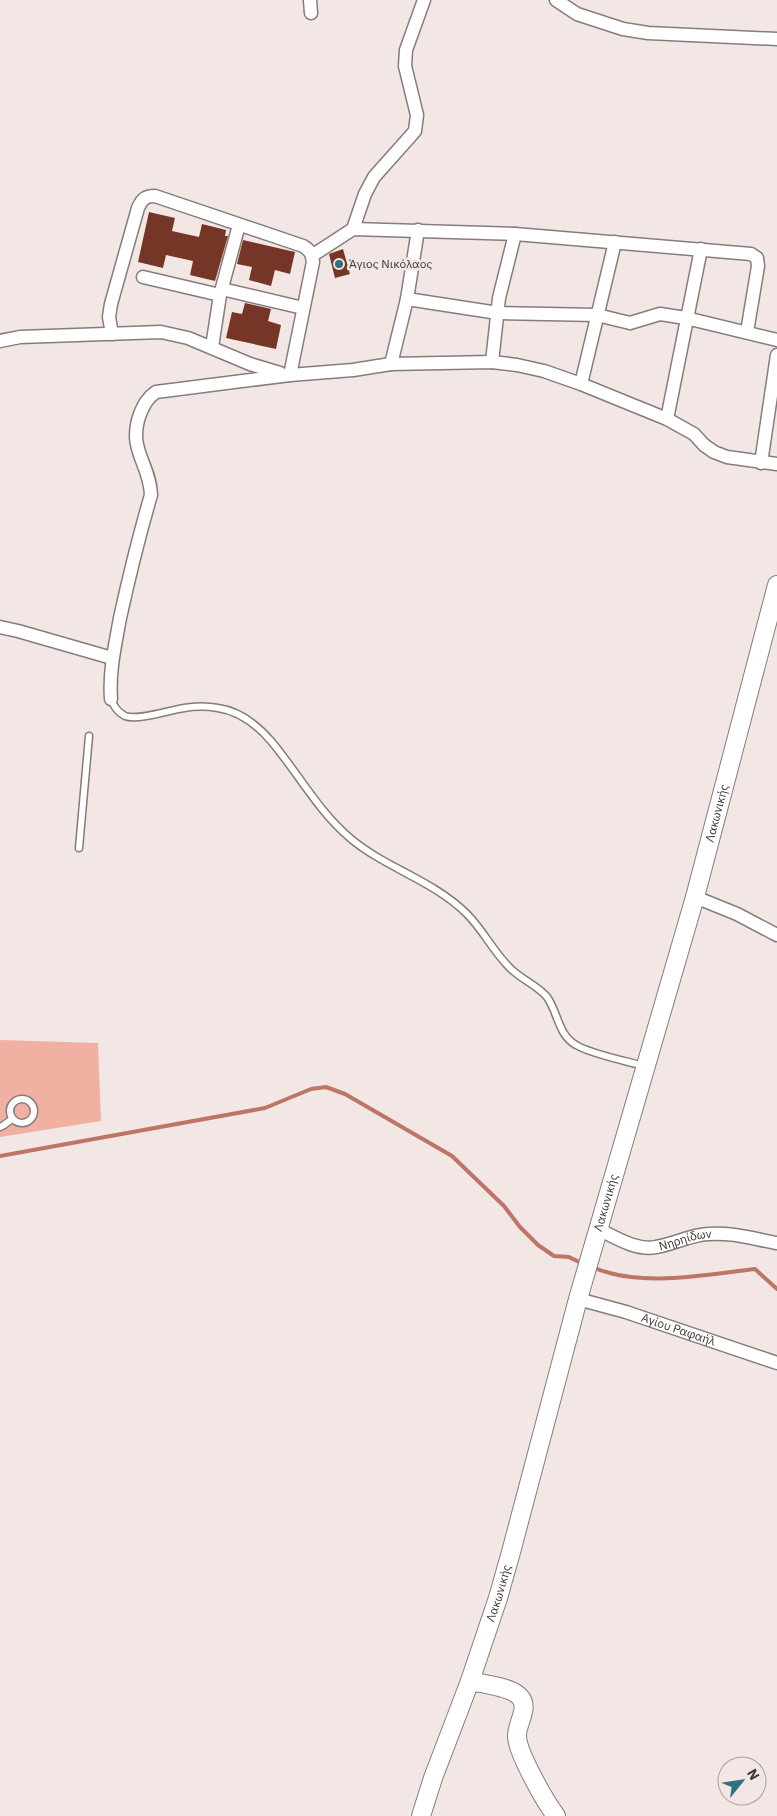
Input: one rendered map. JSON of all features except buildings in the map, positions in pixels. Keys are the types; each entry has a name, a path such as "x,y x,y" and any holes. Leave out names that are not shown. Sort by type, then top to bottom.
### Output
{"main road":[{"name":"Λακωνικής","path":"421,1816 498,1598 584,1276 694,897 777,586"},
{"path":"470,1681 514,1691 522,1698 525,1708 517,1729 517,1739 529,1767 556,1816"}],"street":[{"path":"310,0 311,13"},
{"path":"353,228 365,194 374,177 415,132 417,115 405,66 406,50 424,0"},
{"path":"556,0 577,14 624,29 777,40"},
{"path":"112,334 109,317 111,304 142,200 148,196 155,196 309,249 313,262 290,375"},
{"path":"212,347 221,292 239,225"},
{"path":"312,255 353,228 515,234 751,254 757,258 758,266 746,332"},
{"path":"391,364 407,299 418,230"},
{"path":"492,362 499,298 515,234"},
{"path":"581,384 615,242"},
{"path":"667,419 701,249"},
{"path":"143,277 303,308"},
{"path":"407,299 498,313 597,315 630,323 660,314 686,318 777,340"},
{"path":"0,341 20,337 161,332 175,334 265,369 290,375"},
{"path":"761,463 777,355"},
{"path":"111,699 110,678 112,658 131,564 151,495 151,484 136,446 136,431 144,405 149,397 156,392 391,364 492,362 517,364 581,384 667,419 694,434 714,452 727,457 777,464"},
{"path":"0,627 18,630 112,658"},
{"path":"694,897 737,914 777,935"},
{"name":"Νηρηίδων","path":"597,1232 639,1246 654,1247 690,1237 721,1233 777,1243"},
{"name":"Αγίου Ραφαήλ","path":"578,1299 626,1312 777,1363"}],"lane":[{"path":"111,699 116,709 126,716 136,717 203,706 220,708 238,714 255,725 284,756 333,823 350,839 368,852 418,879 467,914 512,970 540,990 548,999 567,1038 575,1045 645,1066"},
{"path":"79,848 89,736"},
{"path":"20,1098 29,1100 34,1107 34,1116 28,1122 19,1123 12,1119 9,1110 12,1102 20,1098"},
{"path":"0,1127 12,1119"}],"shaded area":[{"path":"0,1040 98,1043 101,1121 0,1137"}],"waterway":[{"path":"0,1156 265,1108 311,1089 326,1087 345,1094 452,1156 504,1206 520,1227 538,1245 554,1256 569,1257 583,1264"},
{"path":"592,1267 631,1277 651,1278 693,1277 755,1269 777,1289"}],"place":[{"name":"Άγιος Νικόλαος","path":"339,264"}]}
